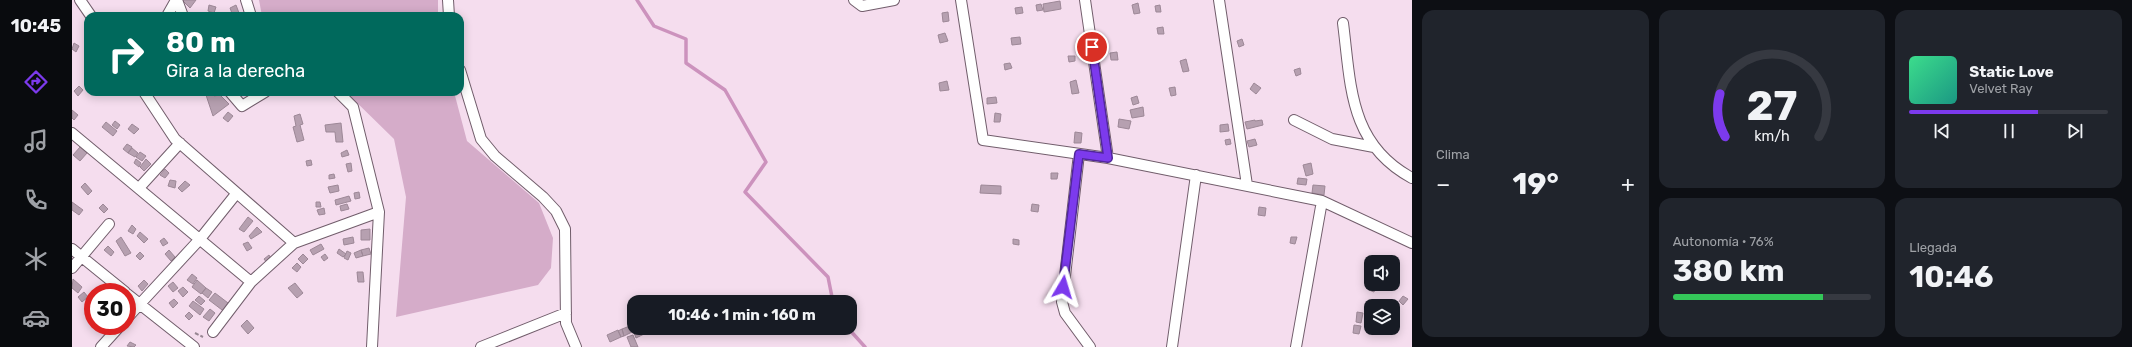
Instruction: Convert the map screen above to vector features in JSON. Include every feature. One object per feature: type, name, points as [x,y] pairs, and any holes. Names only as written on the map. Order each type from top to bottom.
[{"type":"street","points":[[80,0],[88,12]]},
{"type":"street","points":[[169,12],[176,0]]},
{"type":"street","points":[[176,0],[181,12]]},
{"type":"street","points":[[246,0],[250,12]]},
{"type":"street","points":[[448,0],[449,12]]},
{"type":"street","points":[[854,0],[862,6],[894,0]]},
{"type":"street","points":[[961,0],[983,140],[1108,158],[1322,201],[1412,243]]},
{"type":"street","points":[[1085,0],[1108,158]]},
{"type":"street","points":[[1219,0],[1247,185]]},
{"type":"street","points":[[1343,23],[1350,79],[1359,122],[1374,147],[1403,173],[1412,178]]},
{"type":"street","points":[[464,83],[481,139],[495,156],[552,206],[565,230],[566,323],[576,347]]},
{"type":"street","points":[[147,96],[180,143],[236,194],[294,243]]},
{"type":"street","points":[[233,96],[242,106],[258,96]]},
{"type":"street","points":[[342,96],[353,107],[378,212],[372,347]]},
{"type":"street","points":[[1294,120],[1332,139],[1374,147]]},
{"type":"street","points":[[72,133],[251,282]]},
{"type":"street","points":[[139,188],[180,143]]},
{"type":"street","points":[[1079,154],[1062,302],[1065,313],[1090,347]]},
{"type":"street","points":[[1172,347],[1196,175]]},
{"type":"street","points":[[136,308],[200,239],[236,194]]},
{"type":"street","points":[[1296,347],[1322,201]]},
{"type":"street","points":[[213,332],[251,282],[294,243],[378,212]]},
{"type":"street","points":[[72,268],[109,224]]},
{"type":"street","points":[[72,249],[114,283]]},
{"type":"street","points":[[136,301],[194,347]]},
{"type":"street","points":[[481,347],[566,313]]},
{"type":"street","points":[[101,347],[112,335]]},
{"type":"shaded area","points":[[259,0],[438,0],[438,12],[261,12]]},
{"type":"shaded area","points":[[350,96],[455,96],[467,141],[539,203],[553,238],[551,268],[538,285],[396,317],[406,197],[394,139]]},
{"type":"building","points":[[182,0],[196,0],[190,8]]},
{"type":"building","points":[[1060,1],[1061,9],[1044,12],[1043,4]]},
{"type":"building","points":[[1138,3],[1140,13],[1134,14],[1132,5]]},
{"type":"building","points":[[1041,4],[1043,10],[1037,11],[1036,5]]},
{"type":"building","points":[[209,5],[216,7],[214,12],[208,11]]},
{"type":"building","points":[[236,5],[239,12],[232,12],[230,8]]},
{"type":"building","points":[[1160,5],[1161,12],[1156,12],[1155,6]]},
{"type":"building","points":[[1022,7],[1023,13],[1016,14],[1015,8]]},
{"type":"building","points":[[948,12],[949,21],[943,22],[942,13]]},
{"type":"building","points":[[1163,27],[1164,34],[1158,34],[1157,28]]},
{"type":"building","points":[[945,33],[948,41],[940,43],[938,35]]},
{"type":"building","points":[[1020,37],[1021,44],[1012,45],[1011,38]]},
{"type":"building","points":[[1242,39],[1244,45],[1239,47],[1237,41]]},
{"type":"building","points":[[74,43],[79,46],[76,52],[72,49]]},
{"type":"building","points":[[1117,52],[1118,60],[1111,60],[1110,53]]},
{"type":"building","points":[[1068,56],[1075,56],[1075,61],[1069,62]]},
{"type":"building","points":[[1186,59],[1189,71],[1183,72],[1180,61]]},
{"type":"building","points":[[1010,63],[1012,68],[1005,70],[1004,64]]},
{"type":"building","points":[[1300,68],[1301,74],[1296,76],[1294,70]]},
{"type":"building","points":[[1076,80],[1079,93],[1072,94],[1070,82]]},
{"type":"building","points":[[947,81],[949,90],[940,91],[939,83]]},
{"type":"building","points":[[1254,83],[1261,88],[1256,94],[1250,89]]},
{"type":"building","points":[[79,86],[83,90],[78,96],[74,91]]},
{"type":"building","points":[[1175,87],[1176,95],[1171,96],[1169,88]]},
{"type":"building","points":[[206,96],[221,96],[229,104],[213,116]]},
{"type":"building","points":[[1137,96],[1139,103],[1133,105],[1131,98]]},
{"type":"building","points":[[996,97],[997,103],[987,104],[987,98]]},
{"type":"building","points":[[1143,107],[1144,116],[1132,118],[1130,110]]},
{"type":"building","points":[[72,110],[78,115],[74,120],[72,118]]},
{"type":"building","points":[[228,112],[233,116],[228,122],[223,118]]},
{"type":"building","points":[[995,113],[1001,114],[1000,122],[994,122]]},
{"type":"building","points":[[300,114],[303,124],[300,125],[304,140],[297,142],[293,127],[296,126],[294,116]]},
{"type":"building","points":[[1119,119],[1131,121],[1129,129],[1118,127]]},
{"type":"building","points":[[1262,120],[1263,125],[1247,129],[1245,122]]},
{"type":"building","points":[[115,121],[120,125],[117,129],[112,125]]},
{"type":"building","points":[[106,122],[117,131],[113,136],[102,127]]},
{"type":"building","points":[[341,123],[343,142],[336,142],[335,132],[326,132],[325,125]]},
{"type":"building","points":[[132,124],[139,129],[134,134],[128,129]]},
{"type":"building","points":[[1228,124],[1229,131],[1220,132],[1220,125]]},
{"type":"building","points":[[1075,132],[1082,133],[1081,143],[1074,143]]},
{"type":"building","points":[[1230,139],[1231,144],[1226,145],[1225,140]]},
{"type":"building","points":[[1255,139],[1257,145],[1249,147],[1247,141]]},
{"type":"building","points":[[127,144],[132,147],[128,153],[123,149]]},
{"type":"building","points":[[80,147],[87,153],[80,161],[73,155]]},
{"type":"building","points":[[132,148],[138,153],[135,157],[128,153]]},
{"type":"building","points":[[347,150],[349,155],[342,157],[341,153]]},
{"type":"building","points":[[140,152],[146,156],[142,161],[136,157]]},
{"type":"building","points":[[136,159],[141,163],[139,167],[134,163]]},
{"type":"building","points":[[146,159],[151,164],[144,171],[140,167]]},
{"type":"building","points":[[311,160],[312,165],[307,166],[306,161]]},
{"type":"building","points":[[351,163],[352,171],[348,172],[346,164]]},
{"type":"building","points":[[1311,163],[1313,174],[1306,176],[1303,165]]},
{"type":"building","points":[[165,169],[169,173],[165,178],[160,175]]},
{"type":"building","points":[[1051,173],[1058,173],[1057,179],[1051,179]]},
{"type":"building","points":[[334,174],[335,178],[329,179],[329,175]]},
{"type":"building","points":[[1298,178],[1307,179],[1306,185],[1297,184]]},
{"type":"building","points":[[170,180],[176,181],[175,188],[168,186]]},
{"type":"building","points":[[185,181],[190,185],[182,192],[178,188]]},
{"type":"building","points":[[85,183],[92,191],[88,195],[81,187]]},
{"type":"building","points":[[338,185],[339,191],[330,193],[328,187]]},
{"type":"building","points":[[981,185],[1001,186],[1001,194],[980,193]]},
{"type":"building","points":[[1313,185],[1325,186],[1324,195],[1312,193]]},
{"type":"building","points":[[359,192],[360,198],[355,199],[354,193]]},
{"type":"building","points":[[349,196],[351,201],[336,205],[335,200]]},
{"type":"building","points":[[72,202],[83,210],[79,215],[72,210]]},
{"type":"building","points":[[316,202],[320,202],[321,207],[316,207]]},
{"type":"building","points":[[103,204],[108,209],[104,213],[99,208]]},
{"type":"building","points":[[347,204],[349,209],[341,211],[340,206]]},
{"type":"building","points":[[1032,204],[1039,205],[1038,212],[1031,211]]},
{"type":"building","points":[[1259,207],[1266,208],[1265,216],[1258,215]]},
{"type":"building","points":[[324,208],[325,214],[319,215],[317,210]]},
{"type":"building","points":[[248,217],[253,221],[244,232],[239,229]]},
{"type":"building","points":[[132,225],[136,229],[133,234],[128,231]]},
{"type":"building","points":[[257,227],[262,232],[251,239],[249,236]]},
{"type":"building","points":[[370,229],[370,240],[361,240],[361,230]]},
{"type":"building","points":[[140,232],[148,239],[144,243],[137,236]]},
{"type":"building","points":[[121,237],[131,253],[125,256],[116,241]]},
{"type":"building","points":[[353,237],[354,243],[344,245],[343,239]]},
{"type":"building","points":[[1291,237],[1297,237],[1295,244],[1290,243]]},
{"type":"building","points":[[164,238],[168,243],[163,246],[160,241]]},
{"type":"building","points":[[1013,239],[1019,240],[1019,245],[1013,244]]},
{"type":"building","points":[[248,242],[252,248],[247,251],[243,244]]},
{"type":"building","points":[[321,244],[324,249],[313,255],[310,250]]},
{"type":"building","points":[[108,246],[114,252],[111,256],[104,250]]},
{"type":"building","points":[[369,248],[371,254],[363,256],[361,250]]},
{"type":"building","points":[[339,249],[346,254],[343,257],[337,253]]},
{"type":"building","points":[[169,250],[175,257],[171,261],[165,254]]},
{"type":"building","points":[[361,250],[363,256],[356,258],[354,253]]},
{"type":"building","points":[[347,251],[351,253],[348,260],[344,258]]},
{"type":"building","points":[[140,252],[144,256],[140,260],[136,256]]},
{"type":"building","points":[[303,254],[308,259],[303,264],[298,259]]},
{"type":"building","points":[[325,254],[328,258],[324,261],[321,257]]},
{"type":"building","points":[[269,255],[272,260],[267,263],[264,259]]},
{"type":"building","points":[[297,263],[301,267],[297,272],[292,268]]},
{"type":"building","points":[[357,272],[363,272],[364,282],[358,282]]},
{"type":"building","points":[[192,274],[197,278],[193,284],[187,280]]},
{"type":"building","points":[[73,279],[82,287],[78,293],[72,288]]},
{"type":"building","points":[[144,280],[148,284],[142,291],[138,286]]},
{"type":"building","points":[[197,280],[206,288],[201,294],[192,287]]},
{"type":"building","points":[[173,282],[178,288],[173,292],[168,286]]},
{"type":"building","points":[[295,283],[303,293],[297,298],[288,288]]},
{"type":"building","points":[[183,287],[188,292],[183,297],[178,291]]},
{"type":"building","points":[[206,288],[212,292],[208,298],[202,293]]},
{"type":"building","points":[[84,292],[84,300],[82,302],[78,297]]},
{"type":"building","points":[[215,293],[232,306],[226,313],[209,300]]},
{"type":"building","points":[[199,296],[205,301],[201,305],[195,300]]},
{"type":"building","points":[[1403,296],[1408,299],[1403,305],[1400,300]]},
{"type":"building","points":[[174,299],[178,303],[173,308],[169,303]]},
{"type":"building","points":[[193,301],[204,309],[200,315],[189,306]]},
{"type":"building","points":[[210,309],[215,313],[209,321],[203,317]]},
{"type":"building","points":[[189,312],[193,316],[189,320],[185,316]]},
{"type":"building","points":[[1357,312],[1363,313],[1361,323],[1356,322]]},
{"type":"building","points":[[247,320],[254,328],[248,334],[241,326]]},
{"type":"building","points":[[1354,325],[1361,326],[1359,334],[1353,333]]},
{"type":"building","points":[[627,327],[627,334],[624,336],[622,329]]},
{"type":"building","points":[[622,329],[624,336],[621,337],[618,331]]},
{"type":"building","points":[[618,330],[621,337],[610,342],[607,335]]},
{"type":"building","points":[[633,335],[638,347],[631,347],[627,337]]},
{"type":"building","points":[[635,335],[642,335],[636,338]]},
{"type":"building","points":[[130,342],[136,345],[134,347],[127,346]]},
{"type":"waterway","points":[[637,0],[654,26],[686,39],[686,63],[725,90],[766,162],[745,192],[828,277],[832,295]]},
{"type":"waterway","points":[[854,335],[865,347]]},
{"type":"route","points":[[1063,287],[1079,154],[1108,158],[1092,47]]}]
